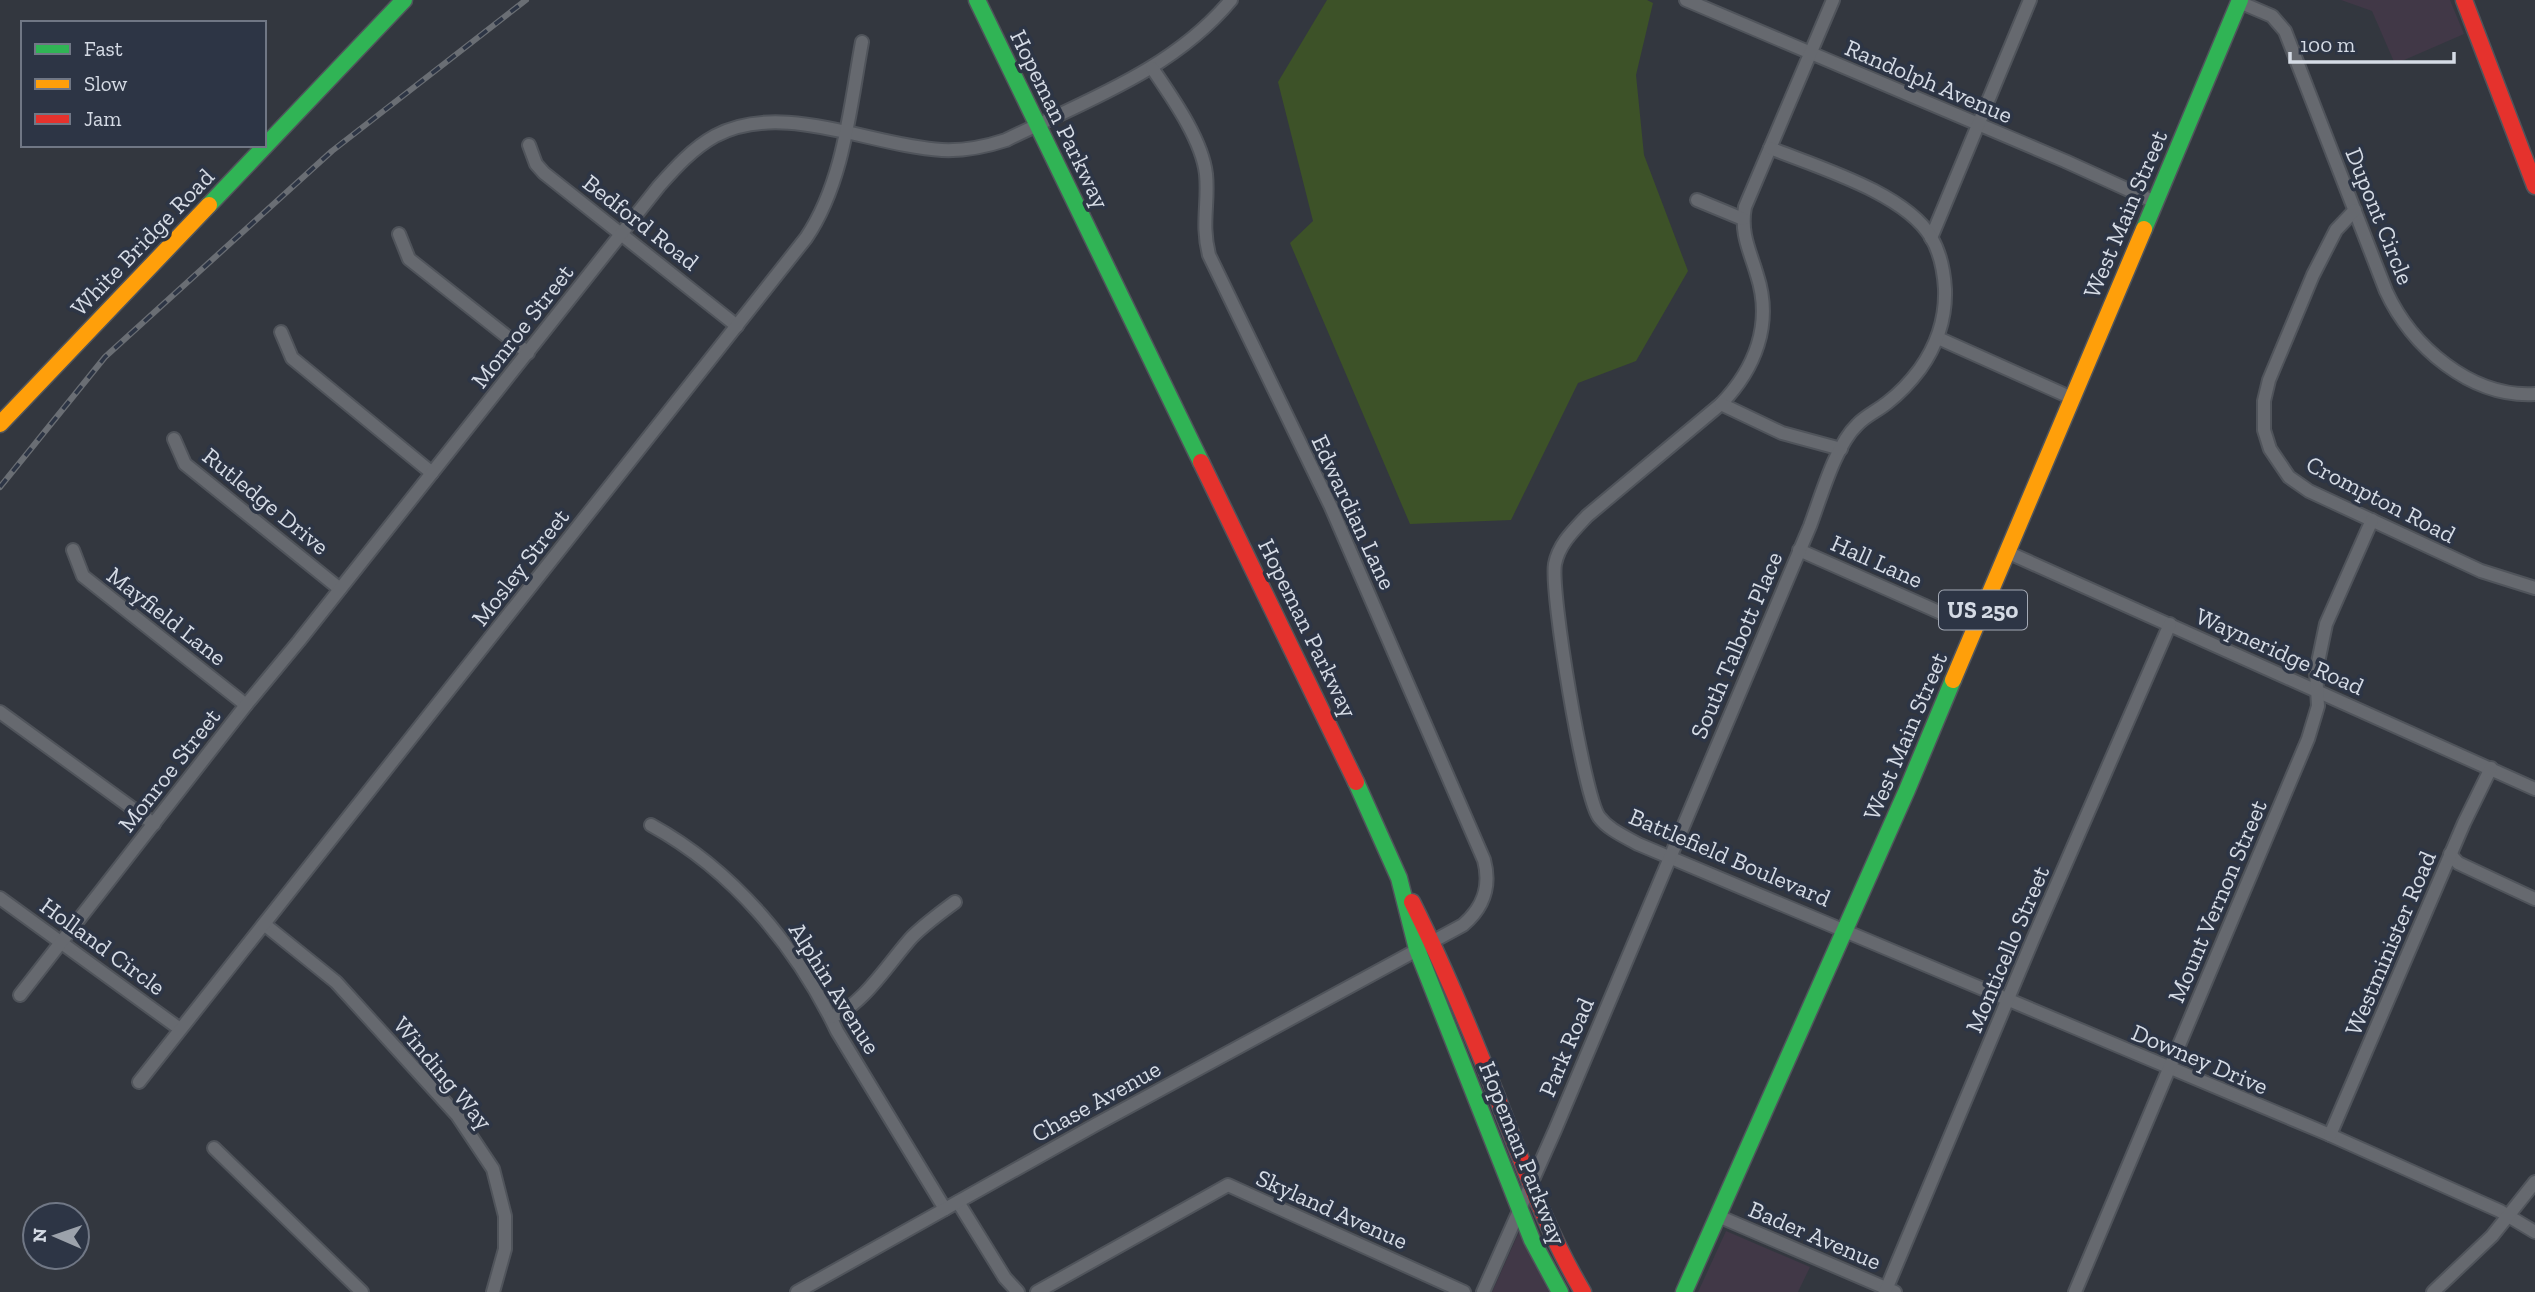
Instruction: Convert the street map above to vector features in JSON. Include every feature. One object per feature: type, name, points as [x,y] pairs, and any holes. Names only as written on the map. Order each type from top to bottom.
[{"type":"main road","name":"White Bridge Road","points":[[266,145],[404,0]]},
{"type":"main road","name":"Hopeman Parkway","points":[[977,0],[1344,756],[1399,878],[1417,949],[1519,1208],[1532,1240],[1560,1292]]},
{"type":"main road","points":[[2464,0],[2535,186]]},
{"type":"main road","name":"West Main Street","points":[[1684,1292],[1845,931],[2240,1]]},
{"type":"main road","name":"White Bridge Road","points":[[0,424],[264,147]]},
{"type":"main road","points":[[1399,878],[1432,941],[1468,1023],[1548,1231],[1583,1292]]},
{"type":"street","name":"Monroe Street","points":[[20,995],[246,705],[673,170],[696,148],[717,135],[740,126],[764,122],[811,126],[928,149],[959,150],[989,145],[1152,68],[1194,38],[1231,0]]},
{"type":"street","name":"Randolph Avenue","points":[[1686,0],[2155,202]]},
{"type":"street","points":[[1833,0],[1745,207],[1745,242],[1762,292],[1762,327],[1757,351],[1747,373],[1721,404],[1782,433],[1841,449]]},
{"type":"street","points":[[1931,237],[2030,0]]},
{"type":"street","name":"Dupont Circle","points":[[2240,1],[2272,16],[2285,31],[2399,315],[2424,345],[2448,366],[2474,381],[2513,393],[2535,394]]},
{"type":"street","name":"Mosley Street","points":[[139,1082],[815,224],[830,192],[845,132],[862,42]]},
{"type":"street","name":"Edwardian Lane","points":[[1152,68],[1203,158],[1206,178],[1205,231],[1209,255],[1331,507],[1484,860],[1488,886],[1477,911],[1463,925],[1417,949]]},
{"type":"street","name":"Bedford Road","points":[[529,145],[536,164],[544,173],[737,326]]},
{"type":"street","points":[[1770,148],[1890,199],[1913,216],[1931,237],[1939,255],[1944,282],[1944,309],[1938,338],[2072,398]]},
{"type":"street","points":[[1697,200],[1743,219]]},
{"type":"street","name":"Crompton Road","points":[[2355,210],[2336,230],[2270,380],[2264,401],[2263,421],[2270,449],[2288,477],[2309,491],[2481,571],[2535,588]]},
{"type":"street","points":[[399,234],[409,259],[528,353]]},
{"type":"street","points":[[281,332],[292,358],[432,473]]},
{"type":"street","name":"South Talbott Place","points":[[1669,856],[1841,449],[1855,426],[1886,404],[1911,380],[1938,338]]},
{"type":"street","name":"Battlefield Boulevard","points":[[1721,404],[1587,516],[1567,537],[1556,561],[1555,596],[1586,779],[1593,806],[1610,829],[1638,844],[1845,931]]},
{"type":"street","name":"Rutledge Drive","points":[[174,439],[185,464],[340,589]]},
{"type":"street","name":"Mount Vernon Street","points":[[2075,1292],[2308,739],[2318,706],[2318,660],[2326,624],[2372,520]]},
{"type":"street","name":"Mayfield Lane","points":[[72,550],[83,576],[246,705]]},
{"type":"street","name":"Hall Lane","points":[[1799,550],[1975,628]]},
{"type":"street","name":"Wayneridge Road","points":[[2007,552],[2535,789]]},
{"type":"street","name":"Monticello Street","points":[[1889,1291],[2007,1000],[2170,624]]},
{"type":"street","points":[[0,712],[154,824]]},
{"type":"street","name":"Westminister Road","points":[[2330,1135],[2450,854],[2491,768]]},
{"type":"street","name":"Alphin Avenue","points":[[651,825],[695,853],[754,906],[789,949],[944,1209]]},
{"type":"street","points":[[2450,854],[2458,863],[2535,900]]},
{"type":"street","name":"Park Road","points":[[1483,1292],[1669,856]]},
{"type":"street","name":"Holland Circle","points":[[0,898],[180,1029]]},
{"type":"street","points":[[831,1017],[844,1012],[858,999],[913,936],[954,902]]},
{"type":"street","name":"Winding Way","points":[[264,924],[337,982],[457,1115],[493,1169],[505,1216],[505,1249],[493,1292]]},
{"type":"street","name":"Downey Drive","points":[[1845,931],[2330,1135],[2510,1216],[2535,1231]]},
{"type":"street","name":"Chase Avenue","points":[[797,1292],[1417,949]]},
{"type":"street","points":[[214,1148],[362,1292]]},
{"type":"street","points":[[2433,1292],[2492,1237],[2535,1182]]},
{"type":"street","name":"Skyland Avenue","points":[[1037,1292],[1228,1185],[1464,1292]]},
{"type":"street","points":[[958,1202],[1005,1278],[1018,1292]]},
{"type":"street","name":"Bader Avenue","points":[[1718,1216],[1889,1291]]},
{"type":"shaded area","points":[[2341,0],[2450,0],[2464,34],[2395,64],[2372,11]]},
{"type":"shaded area","points":[[1726,1231],[1810,1267],[1798,1292],[1698,1292]]},
{"type":"shaded area","points":[[1519,1232],[1549,1292],[1492,1292]]},
{"type":"green space","points":[[1327,0],[1647,0],[1653,3],[1636,75],[1644,155],[1688,271],[1636,361],[1578,383],[1511,520],[1410,524],[1290,243],[1313,221],[1278,82]]},
{"type":"railway","points":[[0,487],[105,357],[332,151],[526,0]]},
{"type":"traffic: fast","points":[[266,145],[404,0]]},
{"type":"traffic: fast","points":[[977,0],[1201,462]]},
{"type":"traffic: fast","points":[[2144,229],[2240,0]]},
{"type":"traffic: fast","points":[[209,205],[264,147]]},
{"type":"traffic: fast","points":[[1684,1292],[1907,790],[1953,680]]},
{"type":"traffic: fast","points":[[1356,782],[1399,878],[1417,949],[1532,1240],[1560,1292]]},
{"type":"traffic: slow","points":[[0,424],[209,205]]},
{"type":"traffic: slow","points":[[1953,680],[2144,229]]},
{"type":"traffic: jam","points":[[2464,0],[2535,186]]},
{"type":"traffic: jam","points":[[1201,462],[1356,782]]},
{"type":"traffic: jam","points":[[1412,902],[1467,1023],[1546,1221],[1583,1292]]}]
